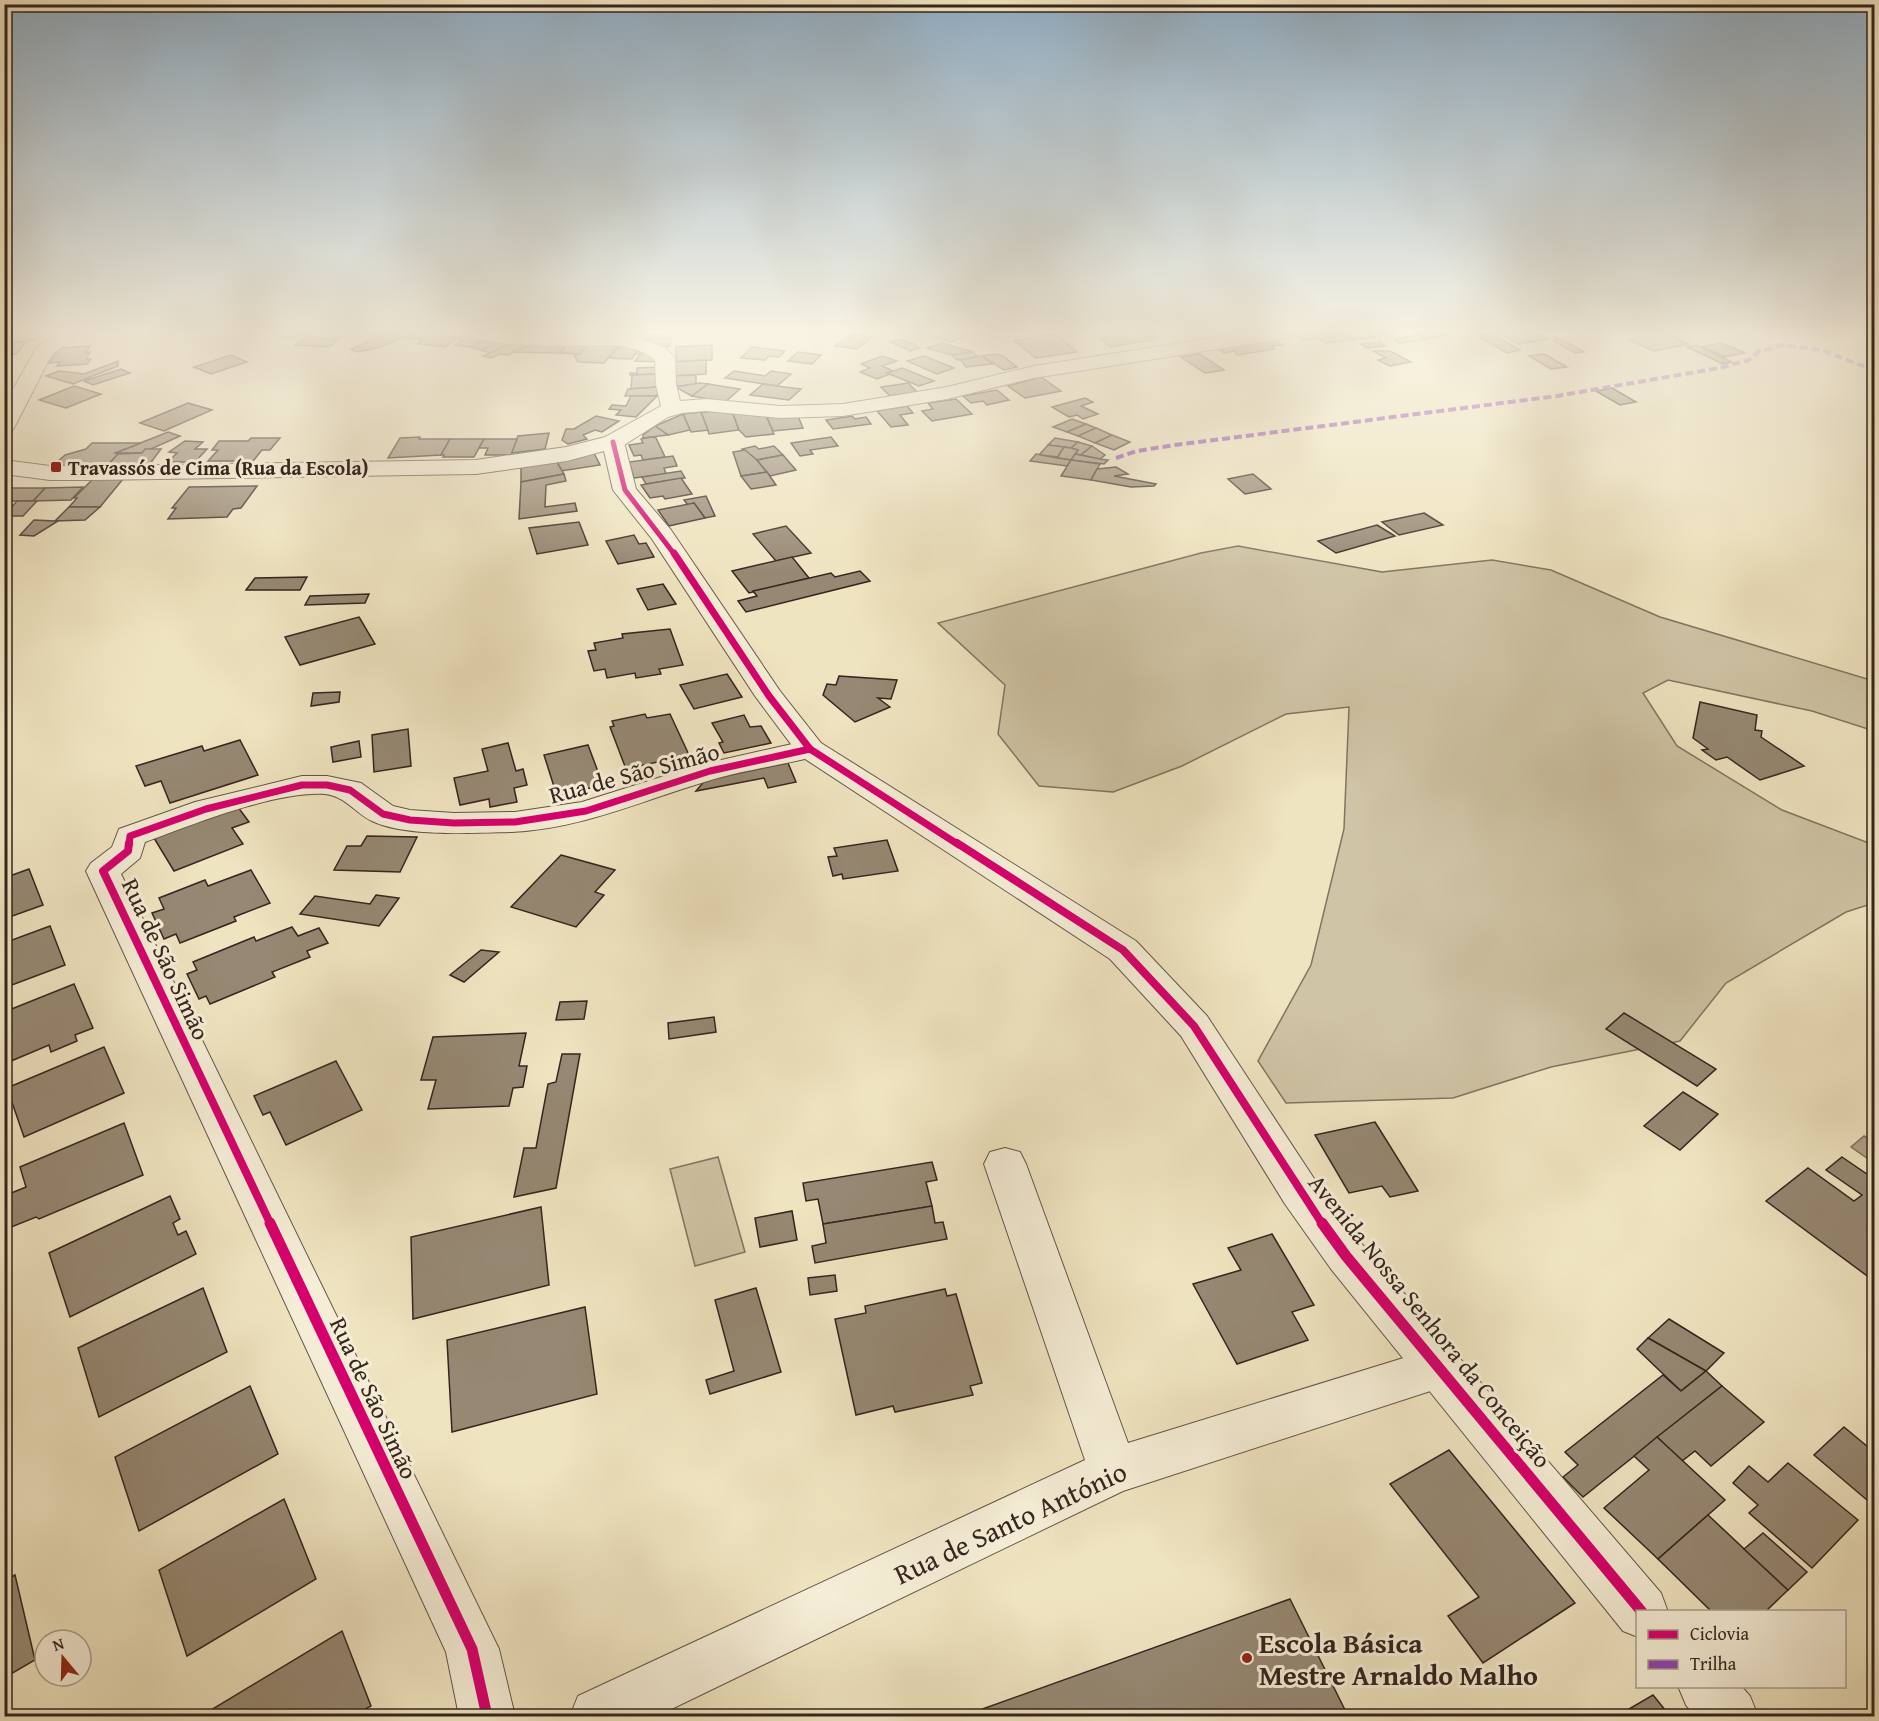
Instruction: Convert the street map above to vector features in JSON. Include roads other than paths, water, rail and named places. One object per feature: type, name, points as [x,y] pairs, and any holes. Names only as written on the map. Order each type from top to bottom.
[{"type":"street","points":[[4,467],[50,473],[94,473],[476,467],[567,454],[614,442],[665,412]]},
{"type":"street","name":"Avenida Nossa Senhora da Conceição","points":[[614,442],[625,489],[663,535],[769,696],[810,749],[1123,950],[1194,1026],[1300,1192],[1346,1256],[1641,1610]]},
{"type":"street","name":"Rua de São Simão","points":[[487,1716],[472,1649],[103,871],[128,851],[130,836],[206,808],[302,784],[327,785],[350,790],[383,814],[410,820],[454,823],[515,822],[586,812],[710,771],[810,749]]},
{"type":"street","points":[[1005,1164],[1114,1471]]},
{"type":"street","name":"Rua de Santo António","points":[[598,1716],[1114,1471],[1439,1368]]},
{"type":"street","points":[[1707,1688],[1730,1716]]},
{"type":"place","name":"Travassós de Cima (Rua da Escola)","points":[[56,467]]},
{"type":"place","name":"Escola Básica Mestre Arnaldo Malho","points":[[1247,1658]]}]
